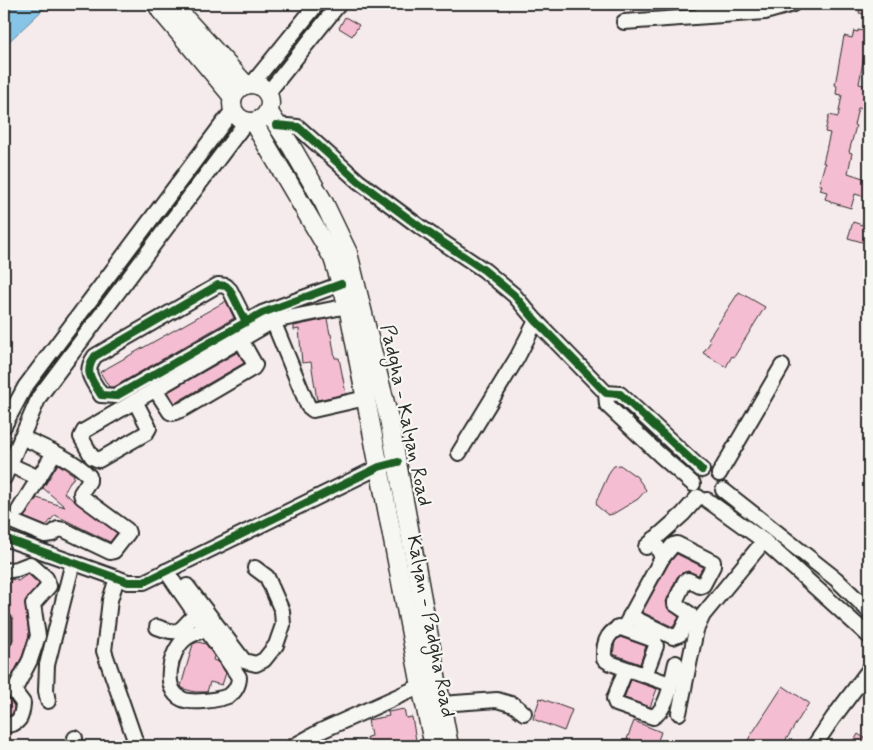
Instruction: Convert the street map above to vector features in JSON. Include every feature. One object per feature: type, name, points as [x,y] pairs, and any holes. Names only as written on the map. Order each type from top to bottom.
[{"type":"main road","points":[[158,4],[161,11],[233,103],[236,115],[250,122],[272,118],[269,99],[263,89],[249,85],[240,87],[233,103]]},
{"type":"main road","points":[[172,4],[249,85]]},
{"type":"main road","name":"Padgha - Kalyan Road","points":[[272,118],[324,203],[348,253],[354,306],[389,419],[398,462],[434,706],[450,746]]},
{"type":"main road","name":"Kalyan - Padgha Road","points":[[250,122],[333,258],[341,284],[354,306],[370,422],[421,686],[434,706],[434,746]]},
{"type":"main road","points":[[370,422],[389,419]]},
{"type":"street","points":[[249,85],[317,4]]},
{"type":"street","points":[[267,94],[338,4]]},
{"type":"street","points":[[624,22],[706,9],[724,4]]},
{"type":"street","points":[[706,9],[765,12],[776,6],[793,4]]},
{"type":"street","points":[[4,426],[25,387],[233,103]]},
{"type":"street","points":[[272,118],[298,128],[358,181],[420,227],[484,270],[514,296],[606,393],[607,405],[699,494],[764,541],[869,636]]},
{"type":"street","points":[[4,478],[39,397],[250,122]]},
{"type":"street","points":[[246,322],[230,290],[226,286],[218,285],[95,356],[89,364],[88,373],[101,395],[116,396],[262,313],[341,284]]},
{"type":"street","points":[[135,401],[149,428],[146,433],[99,460],[92,457],[81,437],[84,431],[155,389],[240,340],[273,321],[354,306]]},
{"type":"street","points":[[273,321],[308,406],[313,410],[366,398]]},
{"type":"street","points":[[459,453],[517,358],[536,321]]},
{"type":"street","points":[[155,389],[170,412],[173,413],[183,409],[253,368],[255,365],[240,340]]},
{"type":"street","points":[[719,474],[782,366]]},
{"type":"street","points":[[606,393],[620,394],[702,470]]},
{"type":"street","points":[[623,421],[634,408]]},
{"type":"street","points":[[4,518],[45,535],[52,534],[58,529],[64,530],[110,552],[114,551],[128,533],[127,530],[82,497],[81,493],[89,482],[89,476],[84,470],[21,437]]},
{"type":"street","points":[[19,510],[54,453]]},
{"type":"street","points":[[4,538],[128,582],[144,582],[379,467],[398,462]]},
{"type":"street","points":[[10,465],[39,478]]},
{"type":"street","points":[[662,558],[650,543],[683,514],[699,494],[696,475],[702,470],[709,469],[719,474],[723,481],[723,490],[716,498],[699,494]]},
{"type":"street","points":[[723,490],[836,579],[869,611]]},
{"type":"street","points":[[679,713],[696,630],[703,615],[764,541]]},
{"type":"street","points":[[630,616],[673,637],[680,634],[690,614],[675,604],[675,602],[685,581],[688,580],[700,586],[702,585],[713,566],[713,562],[677,544],[673,546],[662,558],[624,626],[618,628],[607,637],[603,650],[604,658],[610,663],[670,684]]},
{"type":"street","points":[[89,568],[99,547]]},
{"type":"street","points":[[48,701],[46,691],[47,665],[73,562]]},
{"type":"street","points":[[4,571],[30,564],[46,578],[49,586],[33,604],[38,636],[30,660],[14,690],[23,703],[22,717],[16,723],[4,726]]},
{"type":"street","points":[[169,569],[244,661],[256,664],[264,660],[276,646],[283,625],[282,612],[267,577],[255,568]]},
{"type":"street","points":[[169,569],[196,614],[239,677],[238,684],[230,696],[203,702],[183,700],[174,692],[169,678],[174,652],[185,638],[206,629]]},
{"type":"street","points":[[117,578],[110,600],[104,651],[137,746]]},
{"type":"street","points":[[818,589],[836,579]]},
{"type":"street","points":[[157,627],[174,633],[186,626],[196,614]]},
{"type":"street","points":[[4,620],[4,640]]},
{"type":"street","points":[[618,628],[654,640],[656,646],[645,675]]},
{"type":"street","points":[[626,669],[614,699],[616,704],[653,717],[658,715],[670,690],[676,663]]},
{"type":"street","points":[[814,746],[832,718],[869,670]]},
{"type":"street","points":[[294,746],[323,730],[421,686]]},
{"type":"street","points":[[434,706],[497,700],[514,705],[524,713]]},
{"type":"water","points":[[4,4],[49,4],[4,46]]},
{"type":"building","points":[[861,4],[869,4],[869,15],[859,13]]},
{"type":"building","points":[[345,17],[359,25],[352,36],[339,28]]},
{"type":"building","points":[[858,30],[869,32],[869,57],[864,56],[859,84],[867,86],[869,98],[867,109],[858,108],[854,125],[856,126],[849,152],[852,153],[848,173],[869,180],[869,198],[855,194],[851,208],[825,199],[827,192],[820,190],[822,185],[819,185],[830,133],[825,132],[829,115],[838,117],[842,95],[836,94],[837,86],[835,85],[844,36],[852,38],[854,31],[858,32]]},
{"type":"building","points":[[867,209],[869,209],[869,244],[848,238],[853,222],[862,225]]},
{"type":"building","points":[[739,292],[765,307],[726,367],[703,353],[711,341],[708,339]]},
{"type":"building","points":[[226,301],[234,318],[114,387],[109,387],[100,372]]},
{"type":"building","points":[[327,319],[335,358],[339,358],[346,394],[317,400],[311,362],[302,363],[299,329],[294,330],[294,326]]},
{"type":"building","points":[[238,352],[244,363],[175,403],[168,392]]},
{"type":"building","points":[[58,464],[74,475],[64,493],[117,533],[110,542],[55,515],[46,526],[24,517],[37,498],[65,507],[43,488]]},
{"type":"building","points":[[620,465],[637,477],[646,490],[638,499],[608,515],[597,506],[596,502],[610,471],[614,466]]},
{"type":"building","points":[[677,554],[703,567],[698,575],[688,571],[677,577],[666,602],[668,608],[679,617],[673,627],[642,612],[669,563]]},
{"type":"building","points":[[28,574],[39,584],[25,602],[29,635],[22,657],[6,687],[7,696],[14,706],[13,713],[4,716],[4,659],[13,640],[13,620],[4,604],[4,580],[10,583],[11,579],[18,581]]},
{"type":"building","points":[[620,637],[646,646],[640,664],[613,654],[615,642]]},
{"type":"building","points":[[198,642],[206,644],[214,656],[213,660],[218,662],[226,673],[222,685],[210,682],[207,692],[195,692],[184,689],[181,686],[193,644]]},
{"type":"building","points":[[631,680],[657,689],[650,707],[624,698]]},
{"type":"building","points":[[783,686],[809,703],[782,746],[744,746]]},
{"type":"building","points":[[540,698],[572,710],[564,731],[533,719]]},
{"type":"building","points":[[404,709],[406,718],[412,717],[417,746],[394,746],[394,744],[369,746],[367,737],[371,736],[368,720],[389,716],[388,712]]},
{"type":"building","points":[[634,721],[661,732],[656,746],[646,746],[627,739]]},
{"type":"building","points":[[858,734],[869,741],[869,746],[851,746]]},
{"type":"cycle path","points":[[276,125],[298,127],[358,181],[420,227],[484,270],[514,295],[536,321],[606,393],[620,394],[702,470]]},
{"type":"cycle path","points":[[246,322],[230,290],[226,286],[218,285],[95,356],[91,362],[90,376],[101,395],[116,396],[262,313],[341,284]]},
{"type":"cycle path","points":[[4,538],[128,582],[144,582],[379,467],[398,462]]}]
